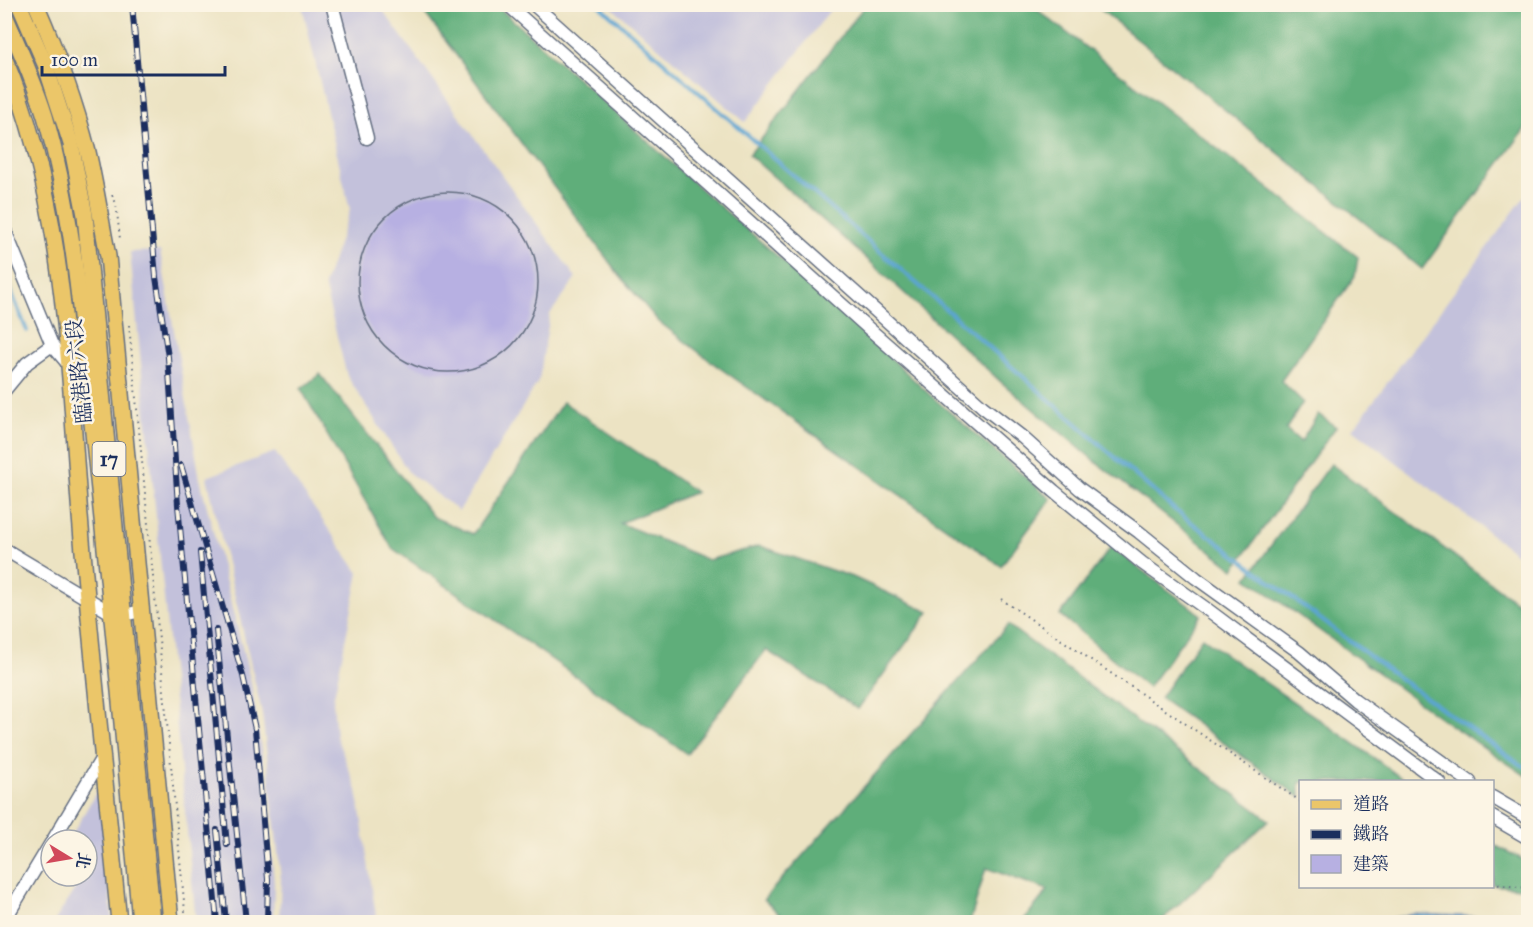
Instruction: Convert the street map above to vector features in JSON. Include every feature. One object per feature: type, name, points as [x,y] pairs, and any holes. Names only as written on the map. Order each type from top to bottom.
[{"type":"main road","name":"臨港路六段","points":[[19,4],[45,64],[71,144],[85,215],[118,615],[140,922]]},
{"type":"main road","name":"臨港路六段","points":[[36,4],[55,48],[74,102],[88,153],[108,256],[171,922]]},
{"type":"main road","name":"臨港路六段","points":[[4,13],[30,71],[45,117],[56,159],[70,232],[118,615],[153,922]]},
{"type":"main road","name":"臨港路六段","points":[[4,57],[19,90],[40,164],[55,239],[119,922]]},
{"type":"street","points":[[332,4],[367,138]]},
{"type":"street","points":[[507,4],[968,417],[1142,563],[1208,609],[1436,780]]},
{"type":"street","points":[[533,4],[983,407],[1022,437],[1080,489],[1196,578],[1299,652],[1355,700],[1467,780]]},
{"type":"street","points":[[715,191],[727,178]]},
{"type":"street","points":[[4,228],[52,345],[68,364]]},
{"type":"street","points":[[4,391],[27,363],[52,345]]},
{"type":"street","points":[[4,549],[118,615],[141,611]]},
{"type":"street","points":[[60,828],[103,756]]},
{"type":"street","points":[[1494,798],[1528,818]]},
{"type":"street","points":[[1494,818],[1528,838]]},
{"type":"street","points":[[4,921],[39,863]]},
{"type":"path","points":[[1001,599],[1299,800]]},
{"type":"path","points":[[1494,884],[1528,888]]},
{"type":"shaded area","points":[[302,5],[379,5],[576,278],[550,314],[539,380],[459,511],[409,473],[347,376],[324,285],[350,210]]},
{"type":"shaded area","points":[[609,5],[834,5],[745,122]]},
{"type":"shaded area","points":[[1528,192],[1528,563],[1353,429]]},
{"type":"shaded area","points":[[160,251],[200,479],[251,682],[263,760],[274,883],[273,922],[196,922],[130,252]]},
{"type":"shaded area","points":[[275,452],[359,573],[333,701],[336,736],[357,790],[377,922],[279,922],[281,879],[262,713],[207,477]]},
{"type":"shaded area","points":[[102,782],[112,922],[54,922],[75,888],[99,888],[99,828],[76,828]]},
{"type":"green space","points":[[866,4],[1031,5],[1358,257],[1355,276],[1281,381],[1303,402],[1286,429],[1301,442],[1318,414],[1336,427],[1234,569],[1097,463],[1001,382],[749,155]]},
{"type":"green space","points":[[419,5],[496,5],[705,193],[853,322],[930,395],[1051,499],[1001,566],[717,366],[658,321],[619,275]]},
{"type":"green space","points":[[1095,5],[1528,5],[1528,125],[1422,269]]},
{"type":"green space","points":[[320,374],[433,517],[473,534],[563,402],[696,492],[620,523],[708,560],[760,546],[855,578],[929,612],[858,709],[766,650],[687,754],[392,548],[301,389]]},
{"type":"green space","points":[[1331,464],[1528,611],[1528,777],[1446,722],[1247,578]]},
{"type":"green space","points":[[1111,547],[1201,615],[1148,688],[1060,615]]},
{"type":"green space","points":[[1008,625],[1269,820],[1160,922],[1022,922],[1048,890],[986,868],[970,922],[787,922],[764,899]]},
{"type":"green space","points":[[1202,637],[1404,780],[1299,780],[1299,796],[1160,698]]},
{"type":"green space","points":[[1494,845],[1528,862],[1528,889],[1494,885]]},
{"type":"water","points":[[1414,914],[1528,919],[1528,922],[1374,922]]},
{"type":"building","points":[[448,192],[482,199],[511,219],[531,248],[538,282],[531,316],[511,345],[482,365],[448,372],[414,365],[385,345],[365,316],[358,282],[365,248],[385,219],[414,199]]},
{"type":"waterway","points":[[598,4],[1175,510],[1399,678],[1528,768]]},
{"type":"waterway","points":[[4,274],[27,331]]},
{"type":"railway","points":[[132,4],[156,277],[168,357],[178,505],[217,922]]},
{"type":"railway","points":[[181,465],[243,676],[255,729],[268,879],[267,922]]},
{"type":"railway","points":[[200,552],[227,845]]},
{"type":"railway","points":[[216,630],[246,922]]},
{"type":"railway","points":[[217,830],[226,922]]}]
